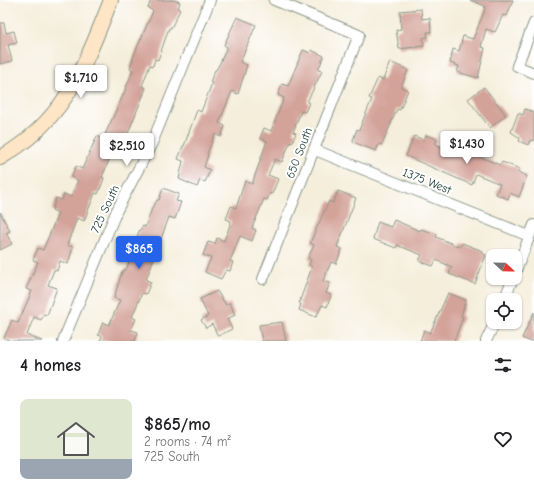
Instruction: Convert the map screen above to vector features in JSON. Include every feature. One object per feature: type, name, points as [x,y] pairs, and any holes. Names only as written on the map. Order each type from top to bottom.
[{"type":"main road","points":[[0,158],[38,131],[64,102],[86,62],[111,0]]},
{"type":"street","name":"725 South","points":[[64,341],[117,210],[152,143],[210,0]]},
{"type":"street","name":"650 South","points":[[263,279],[359,35],[274,0]]},
{"type":"street","points":[[534,23],[516,66],[534,73]]},
{"type":"street","name":"1375 West","points":[[315,150],[529,236]]},
{"type":"street","points":[[522,254],[534,225]]},
{"type":"street","points":[[486,341],[492,329]]},
{"type":"building","points":[[151,0],[174,0],[180,2],[178,9],[180,10],[171,28],[169,28],[158,60],[155,59],[153,66],[150,65],[142,86],[146,88],[124,143],[116,155],[112,153],[102,177],[104,178],[98,194],[95,193],[84,221],[77,218],[67,245],[73,247],[68,264],[60,261],[57,271],[54,270],[48,285],[57,288],[47,315],[44,314],[41,320],[34,317],[27,335],[42,341],[11,341],[4,338],[12,320],[18,323],[32,291],[26,289],[38,262],[33,260],[38,248],[43,250],[58,213],[52,210],[56,198],[62,200],[64,194],[71,197],[78,180],[71,177],[76,166],[82,169],[97,136],[103,139],[133,70],[130,68],[134,55],[153,11],[148,8]]},
{"type":"building","points":[[470,0],[513,0],[507,16],[503,15],[495,32],[486,29],[481,47],[485,48],[478,78],[457,72],[459,66],[450,63],[453,49],[459,51],[463,36],[473,39],[484,12],[485,6]]},
{"type":"building","points":[[421,9],[422,19],[430,18],[431,32],[427,32],[428,37],[423,38],[424,46],[399,49],[396,30],[401,29],[400,11]]},
{"type":"building","points":[[237,17],[256,25],[240,62],[247,65],[238,94],[232,91],[219,123],[225,126],[221,137],[215,134],[207,154],[204,167],[210,170],[205,182],[200,180],[197,187],[179,179],[183,161],[178,159],[197,110],[201,112],[212,83],[210,82],[227,47],[224,45]]},
{"type":"building","points":[[0,23],[4,23],[6,33],[14,31],[17,43],[8,45],[12,61],[0,64]]},
{"type":"building","points":[[303,50],[310,53],[311,50],[324,56],[318,70],[322,71],[307,102],[309,103],[305,112],[301,111],[293,132],[296,133],[292,143],[290,142],[282,162],[275,159],[268,175],[278,179],[272,194],[270,193],[267,200],[264,199],[252,228],[256,230],[252,241],[240,236],[230,261],[233,262],[230,271],[226,270],[221,279],[205,272],[211,258],[203,255],[208,242],[215,244],[217,238],[224,241],[231,221],[226,219],[231,206],[236,208],[245,181],[252,184],[267,141],[260,138],[264,128],[271,131],[284,98],[278,95],[282,84],[288,86]]},
{"type":"building","points":[[390,62],[408,70],[401,87],[408,90],[400,110],[397,109],[382,145],[379,144],[376,151],[353,142],[353,140],[357,129],[359,130],[372,99],[369,98],[378,78],[383,80]]},
{"type":"building","points":[[484,87],[506,115],[490,128],[468,99]]},
{"type":"building","points":[[525,109],[534,112],[534,141],[530,140],[528,145],[519,141],[520,138],[511,132],[518,113],[523,115]]},
{"type":"building","points":[[426,135],[437,139],[435,144],[454,152],[456,147],[465,151],[467,146],[480,151],[478,156],[500,165],[502,162],[520,169],[518,172],[527,176],[519,197],[510,193],[508,199],[496,194],[500,184],[476,174],[472,185],[406,156],[414,136],[424,140]]},
{"type":"building","points":[[163,188],[179,194],[176,201],[181,202],[175,219],[169,217],[146,280],[151,282],[146,294],[142,293],[132,317],[136,319],[131,330],[138,332],[135,341],[100,341],[102,336],[98,335],[103,322],[109,325],[120,300],[114,298],[122,272],[127,268],[139,231],[143,226],[145,227],[153,206],[157,200],[159,200]]},
{"type":"building","points":[[338,191],[356,198],[337,247],[342,249],[336,264],[331,262],[323,281],[330,283],[326,293],[331,295],[327,307],[322,305],[316,317],[299,310],[301,304],[299,303],[312,267],[309,265],[311,260],[308,258],[314,245],[310,243],[329,201],[333,203]]},
{"type":"building","points":[[0,212],[10,231],[6,233],[12,244],[0,250]]},
{"type":"building","points":[[394,220],[420,231],[421,229],[437,234],[436,237],[460,247],[462,243],[483,251],[482,253],[486,255],[475,284],[449,274],[452,267],[436,260],[433,266],[419,261],[422,255],[397,245],[396,248],[373,239],[378,222],[391,227]]},
{"type":"building","points":[[217,291],[226,305],[230,303],[235,315],[227,319],[232,329],[218,336],[212,324],[206,328],[201,320],[208,316],[200,299]]},
{"type":"building","points":[[448,293],[466,300],[461,316],[463,317],[454,341],[420,341],[424,330],[430,333]]},
{"type":"building","points":[[534,312],[534,341],[529,341],[522,338]]},
{"type":"building","points":[[282,322],[286,341],[262,341],[259,325]]}]
